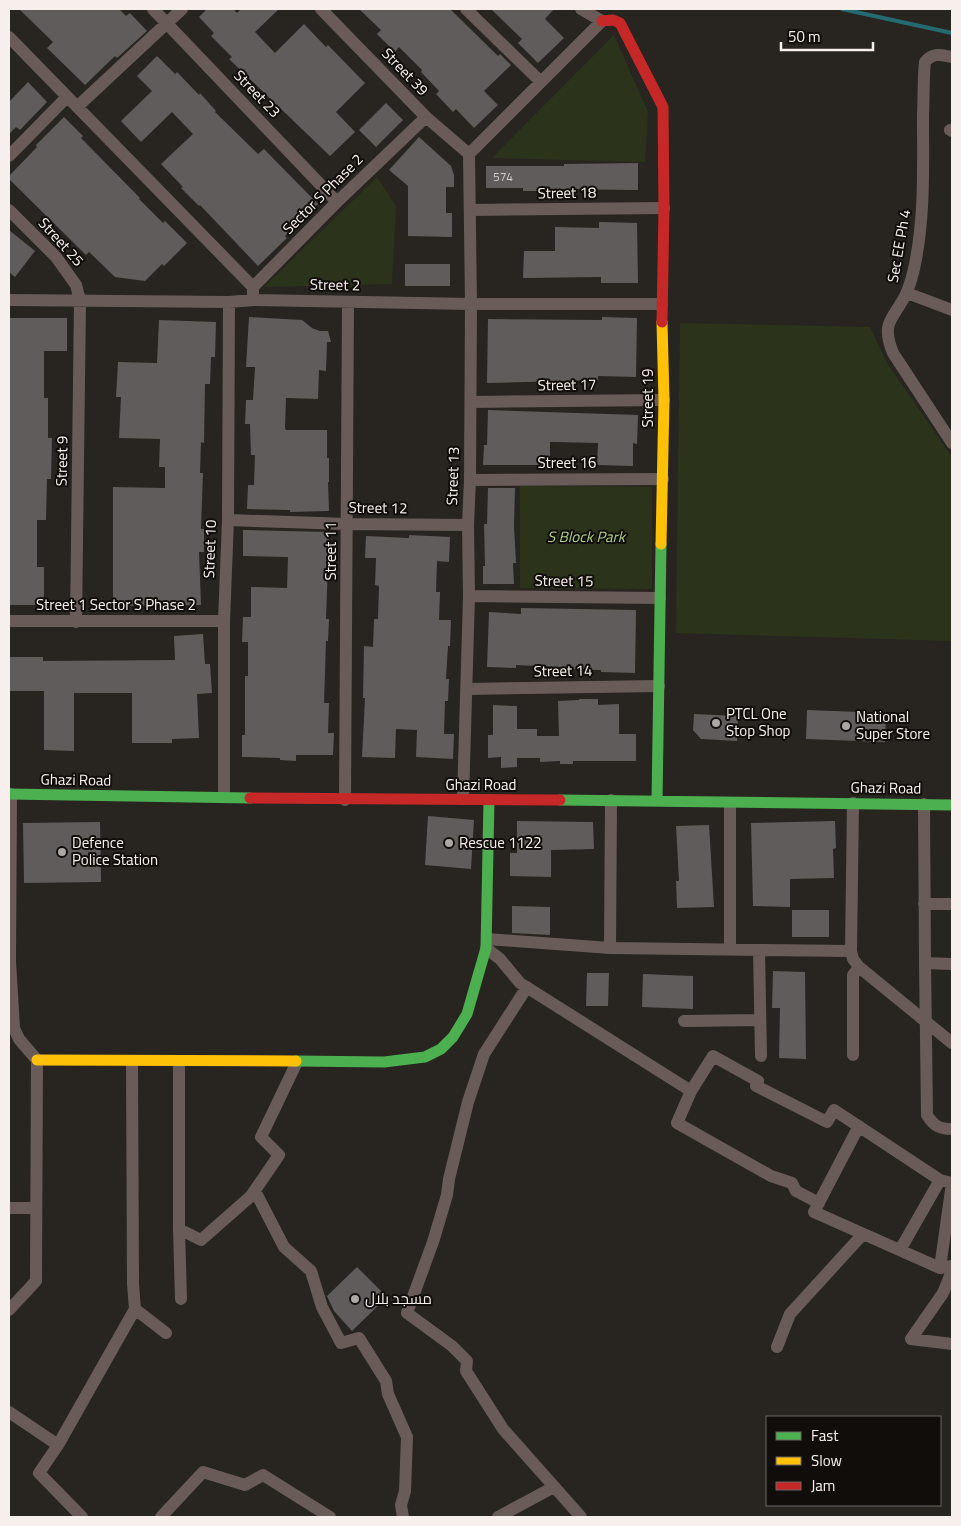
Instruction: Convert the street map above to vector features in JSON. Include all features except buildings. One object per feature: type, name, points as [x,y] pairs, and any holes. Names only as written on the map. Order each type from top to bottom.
[{"type":"street","name":"Street 23","points":[[153,9],[337,202]]},
{"type":"street","points":[[77,107],[182,9]]},
{"type":"street","name":"Street 39","points":[[320,9],[426,117],[469,154]]},
{"type":"street","points":[[466,9],[542,82]]},
{"type":"street","points":[[469,154],[602,21],[581,9]]},
{"type":"street","name":"Street 19","points":[[602,21],[613,20],[620,23],[663,107],[664,208],[662,304],[664,400],[657,802]]},
{"type":"street","points":[[9,37],[253,294]]},
{"type":"street","name":"Sec EE Ph 4","points":[[952,57],[937,54],[929,56],[925,62],[922,222],[915,266],[907,293],[889,322],[887,332],[893,353],[952,443]]},
{"type":"street","points":[[9,156],[67,97]]},
{"type":"street","name":"Sector S Phase 2","points":[[253,294],[337,202],[426,117]]},
{"type":"street","name":"Street 13","points":[[464,799],[471,402],[469,154]]},
{"type":"street","name":"Street 18","points":[[470,210],[664,208]]},
{"type":"street","name":"Street 25","points":[[9,210],[56,257],[76,285],[80,300]]},
{"type":"street","points":[[907,293],[952,310]]},
{"type":"street","name":"Street 2","points":[[9,300],[229,302],[253,294],[348,302],[662,304]]},
{"type":"street","name":"Street 9","points":[[76,622],[80,300]]},
{"type":"street","name":"Street 10","points":[[224,797],[224,621],[228,520],[229,302]]},
{"type":"street","name":"Street 11","points":[[345,800],[348,302]]},
{"type":"street","name":"Street 17","points":[[471,402],[664,400]]},
{"type":"street","name":"Street 16","points":[[470,480],[663,479]]},
{"type":"street","name":"Street 12","points":[[228,520],[347,524],[468,525]]},
{"type":"street","name":"Street 15","points":[[469,596],[660,598]]},
{"type":"street","name":"Street 1 Sector S Phase 2","points":[[9,621],[224,621]]},
{"type":"street","name":"Street 14","points":[[467,689],[659,686]]},
{"type":"street","points":[[9,1310],[36,1281],[37,1060],[20,1039],[14,1028],[10,961],[10,794]]},
{"type":"street","name":"Ghazi Road","points":[[10,794],[345,800],[611,800],[952,805]]},
{"type":"street","points":[[37,1060],[384,1062],[425,1057],[441,1049],[453,1037],[467,1014],[486,943],[489,800]]},
{"type":"street","points":[[610,948],[611,800]]},
{"type":"street","points":[[730,803],[730,949]]},
{"type":"street","points":[[852,803],[853,958],[859,967],[952,1043]]},
{"type":"street","points":[[924,804],[927,1116],[932,1124],[939,1128],[952,1129]]},
{"type":"street","points":[[924,904],[952,904]]},
{"type":"street","points":[[486,943],[610,948],[852,951]]},
{"type":"street","points":[[486,943],[520,983],[691,1091]]},
{"type":"street","points":[[759,950],[761,1056]]},
{"type":"street","points":[[925,963],[952,964]]},
{"type":"street","points":[[853,1055],[853,975],[859,967]]},
{"type":"street","points":[[527,987],[484,1054],[468,1102],[449,1179],[447,1195],[433,1242],[407,1313],[452,1346],[467,1361],[466,1371],[503,1429],[581,1517]]},
{"type":"street","points":[[684,1021],[760,1020]]},
{"type":"street","points":[[819,1203],[796,1191],[792,1183],[771,1176],[677,1123],[691,1091],[712,1056],[758,1081],[756,1086],[827,1122],[834,1110],[948,1182]]},
{"type":"street","points":[[82,1517],[39,1473],[58,1445],[135,1309],[133,1284],[132,1060]]},
{"type":"street","points":[[179,1061],[181,1299]]},
{"type":"street","points":[[179,1229],[201,1240],[252,1196],[279,1155],[260,1137],[297,1062]]},
{"type":"street","points":[[860,1126],[814,1212],[900,1250],[948,1268]]},
{"type":"street","points":[[900,1250],[948,1182]]},
{"type":"street","points":[[948,1182],[948,1268],[943,1293],[912,1339],[952,1344]]},
{"type":"street","points":[[255,1191],[284,1247],[311,1270],[322,1307],[341,1342],[359,1338],[386,1381],[388,1394],[407,1436],[404,1491],[401,1505],[403,1517]]},
{"type":"street","points":[[9,1208],[36,1208]]},
{"type":"street","points":[[778,1347],[790,1314],[864,1234]]},
{"type":"street","points":[[135,1309],[166,1334]]},
{"type":"street","points":[[9,1412],[58,1445]]},
{"type":"street","points":[[161,1517],[203,1472],[245,1485],[263,1475],[330,1517]]},
{"type":"street","points":[[498,1517],[554,1487]]},
{"type":"green space","points":[[614,35],[648,112],[645,162],[492,158]]},
{"type":"green space","points":[[377,177],[396,206],[392,284],[264,287]]},
{"type":"green space","points":[[680,323],[870,327],[887,363],[952,457],[952,641],[676,633]]},
{"type":"green space","name":"S Block Park","points":[[520,486],[652,487],[652,589],[520,588]]},
{"type":"waterway","points":[[842,9],[952,33]]},
{"type":"traffic: fast","points":[[657,801],[661,544]]},
{"type":"traffic: fast","points":[[9,794],[250,798]]},
{"type":"traffic: fast","points":[[296,1061],[384,1062],[425,1057],[441,1049],[453,1037],[467,1014],[486,948],[489,800]]},
{"type":"traffic: fast","points":[[560,800],[952,805]]},
{"type":"traffic: slow","points":[[661,544],[664,400],[662,322]]},
{"type":"traffic: slow","points":[[37,1060],[296,1061]]},
{"type":"traffic: jam","points":[[602,21],[613,20],[620,23],[663,107],[662,322]]},
{"type":"traffic: jam","points":[[250,798],[560,800]]},
{"type":"place","name":"PTCL One Stop Shop","points":[[716,723]]},
{"type":"place","name":"National Super Store","points":[[846,726]]},
{"type":"place","name":"Rescue 1122","points":[[449,843]]},
{"type":"place","name":"Defence Police Station","points":[[62,852]]},
{"type":"place","name":"مسجد بلال","points":[[355,1299]]}]
